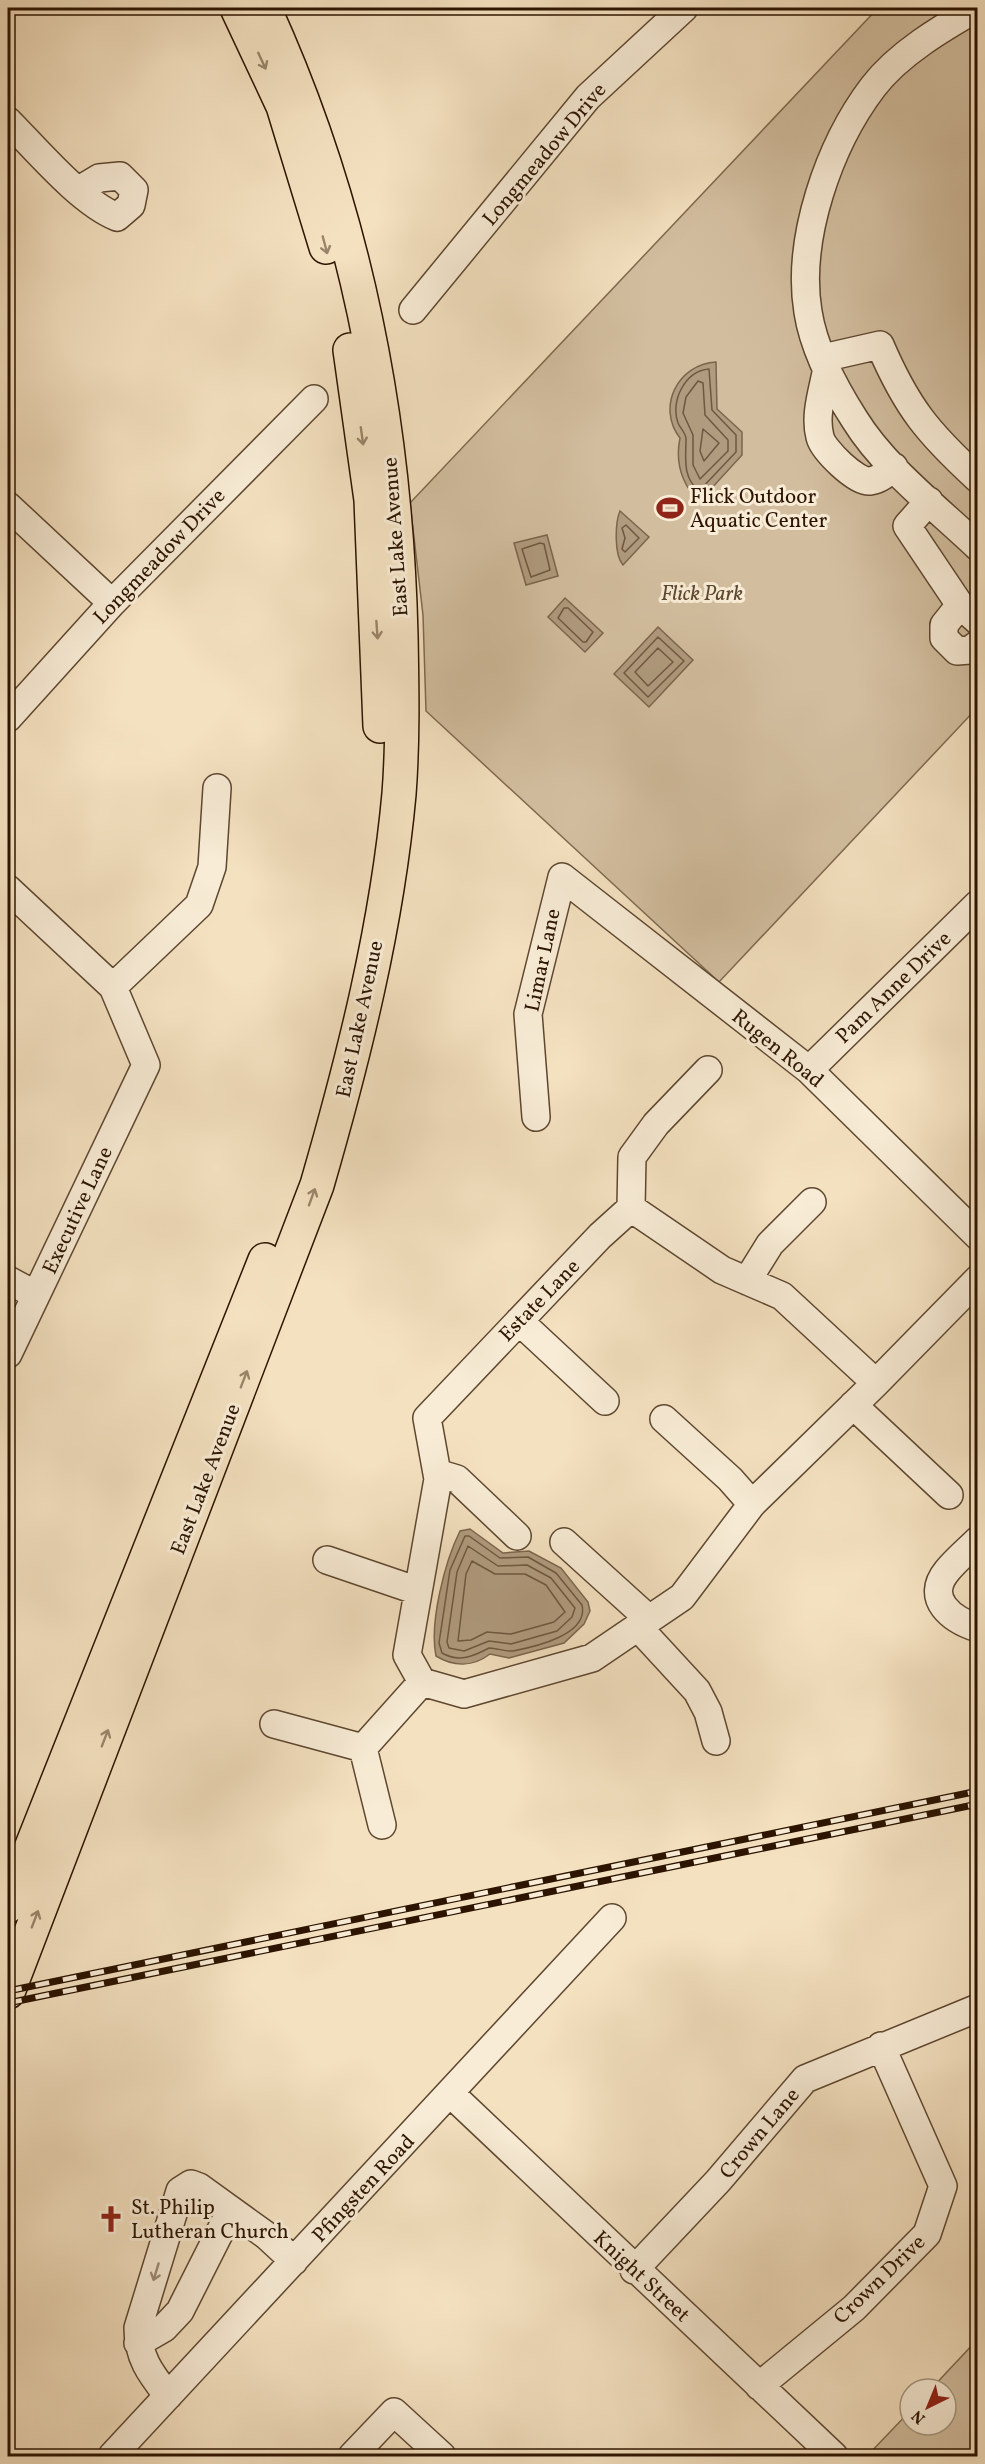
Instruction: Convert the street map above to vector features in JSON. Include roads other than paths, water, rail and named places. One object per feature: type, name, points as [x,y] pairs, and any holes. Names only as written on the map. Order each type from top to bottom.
[{"type":"main road","name":"East Lake Avenue","points":[[8,1906],[284,1213],[340,1017],[365,899],[380,761],[378,652],[371,500],[350,349],[325,242],[283,106],[237,8]]},
{"type":"main road","name":"East Lake Avenue","points":[[8,1992],[317,1185],[338,1113],[371,976],[398,795],[400,617],[387,429],[351,256],[329,175],[303,99],[264,8]]},
{"type":"street","name":"Longmeadow Drive","points":[[413,310],[588,97],[684,8]]},
{"type":"street","points":[[977,8],[914,48],[873,86],[830,165],[813,208],[809,232],[807,275],[808,311],[825,363],[855,422],[894,467],[978,547]]},
{"type":"street","points":[[8,122],[79,190]]},
{"type":"street","points":[[825,363],[880,345],[897,384],[918,419],[939,443],[978,479]]},
{"type":"street","points":[[825,363],[819,410],[820,438],[828,451],[860,480],[871,481],[883,477],[894,467]]},
{"type":"street","name":"Longmeadow Drive","points":[[8,718],[112,603],[314,399]]},
{"type":"street","points":[[929,501],[907,526],[969,613],[944,625],[944,638],[957,651],[970,650],[978,644]]},
{"type":"street","points":[[8,506],[112,603]]},
{"type":"street","points":[[8,889],[113,987],[199,905],[212,867],[217,788]]},
{"type":"street","name":"Rugen Road","points":[[562,877],[808,1070],[978,1236]]},
{"type":"street","name":"Limar Lane","points":[[536,1117],[528,1014],[562,877]]},
{"type":"street","name":"Pam Anne Drive","points":[[808,1070],[978,904]]},
{"type":"street","name":"Executive Lane","points":[[8,1354],[146,1065],[113,987]]},
{"type":"street","points":[[708,1070],[656,1124],[632,1157],[631,1208],[722,1270],[782,1296],[876,1383]]},
{"type":"street","points":[[747,1281],[770,1244],[812,1202]]},
{"type":"street","name":"Estate Lane","points":[[422,1682],[406,1654],[437,1473],[427,1418],[631,1208]]},
{"type":"street","points":[[363,1748],[422,1682],[464,1694],[592,1658],[682,1597],[752,1504],[978,1279]]},
{"type":"street","points":[[8,1280],[36,1295]]},
{"type":"street","points":[[519,1321],[605,1401]]},
{"type":"street","points":[[853,1405],[949,1495]]},
{"type":"street","points":[[664,1419],[730,1479],[752,1504]]},
{"type":"street","points":[[437,1473],[457,1479],[517,1536]]},
{"type":"street","points":[[977,1541],[946,1572],[939,1585],[942,1607],[959,1622],[978,1628]]},
{"type":"street","points":[[564,1542],[644,1623],[697,1691],[708,1712],[716,1741]]},
{"type":"street","points":[[327,1560],[418,1591]]},
{"type":"street","points":[[274,1724],[363,1748]]},
{"type":"street","points":[[363,1748],[382,1825]]},
{"type":"street","name":"Pfingsten Road","points":[[112,2457],[612,1918]]},
{"type":"street","name":"Crown Lane","points":[[634,2270],[718,2181],[805,2079],[978,2008]]},
{"type":"street","name":"Crown Drive","points":[[759,2386],[854,2307],[927,2234],[943,2186],[881,2046]]},
{"type":"street","name":"Knight Street","points":[[451,2094],[634,2270],[834,2457]]},
{"type":"street","points":[[168,2396],[145,2366],[138,2343],[138,2328],[180,2191],[191,2184],[199,2187],[294,2261]]},
{"type":"street","points":[[138,2343],[164,2328],[180,2311],[231,2210]]},
{"type":"street","points":[[352,2457],[394,2412],[442,2457]]},
{"type":"water","points":[[716,362],[717,409],[742,432],[742,455],[699,502],[688,488],[681,472],[678,456],[680,438],[673,426],[670,413],[671,401],[675,389],[691,370]]},
{"type":"water","points":[[620,511],[649,537],[623,565],[618,554],[616,539]]},
{"type":"water","points":[[547,535],[558,576],[526,585],[514,543]]},
{"type":"water","points":[[565,598],[603,633],[585,652],[548,617]]},
{"type":"water","points":[[658,627],[693,660],[649,707],[614,674]]},
{"type":"water","points":[[470,1529],[503,1553],[529,1551],[561,1568],[588,1602],[590,1611],[584,1624],[564,1643],[509,1658],[490,1654],[477,1661],[457,1664],[436,1656],[435,1627],[444,1575],[460,1531]]},
{"type":"railway","points":[[8,1991],[978,1791]]},
{"type":"railway","points":[[8,2003],[978,1804]]},
{"type":"place","name":"Flick Outdoor Aquatic Center","points":[[670,508]]},
{"type":"place","name":"St. Philip Lutheran Church","points":[[111,2219]]},
{"type":"park label","name":"Flick Park","points":[[702,593]]}]
